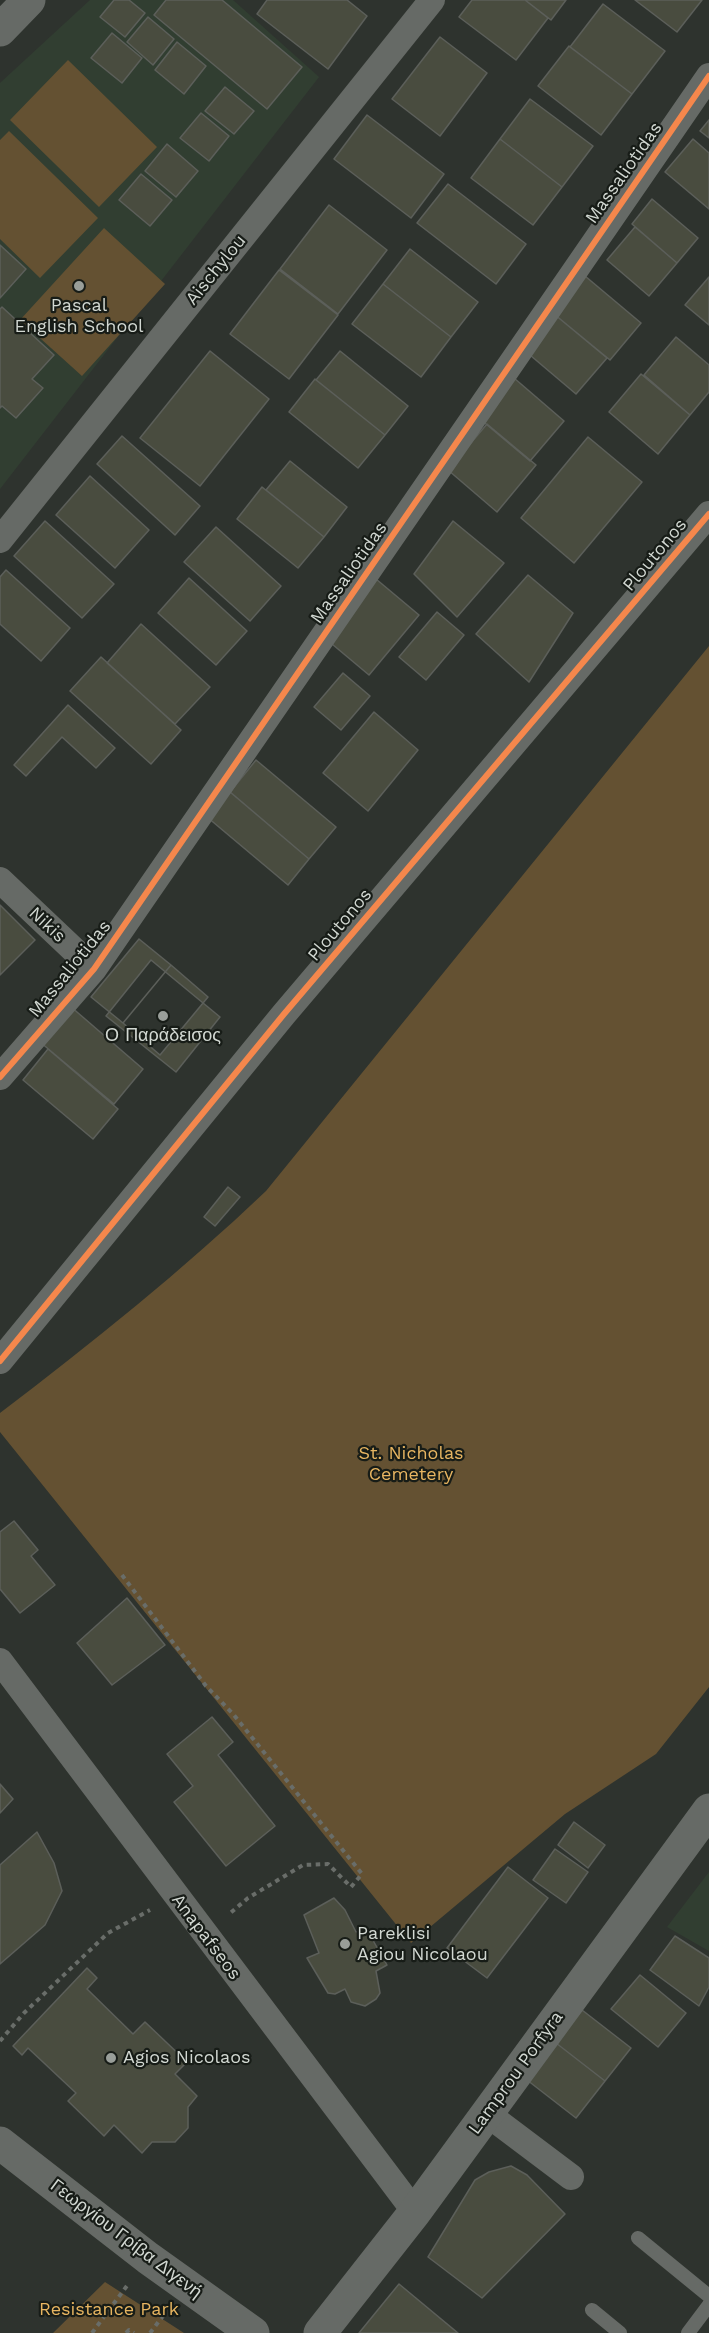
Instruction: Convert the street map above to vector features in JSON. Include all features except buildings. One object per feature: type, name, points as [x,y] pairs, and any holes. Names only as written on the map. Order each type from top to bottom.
[{"type":"street","points":[[0,30],[30,0]]},
{"type":"street","name":"Aischylou","points":[[0,540],[432,0]]},
{"type":"street","name":"Massaliotidas","points":[[0,1077],[94,969],[709,76]]},
{"type":"street","name":"Ploutonos","points":[[0,1361],[291,1006],[709,514]]},
{"type":"street","name":"Nikis","points":[[0,880],[94,969]]},
{"type":"street","name":"Anapafseos","points":[[0,1661],[415,2212]]},
{"type":"street","name":"Lamprou Porfyra","points":[[320,2333],[415,2212],[709,1810]]},
{"type":"street","points":[[486,2113],[571,2177]]},
{"type":"street","name":"Γεωργίου Γρίβα Διγενή","points":[[0,2143],[148,2258],[253,2333]]},
{"type":"lane","points":[[638,2238],[709,2296]]},
{"type":"lane","points":[[688,2333],[709,2305]]},
{"type":"lane","points":[[592,2310],[620,2333]]},
{"type":"path","points":[[122,1575],[206,1686],[234,1715],[362,1874],[351,1887],[328,1864],[303,1866],[248,1898],[206,1936]]},
{"type":"path","points":[[0,2041],[24,2013],[108,1933],[176,1896]]},
{"type":"path","points":[[92,2333],[148,2258]]},
{"type":"path","points":[[126,2333],[129,2330],[134,2333]]},
{"type":"shaded area","name":"Pascal English School","points":[[90,0],[233,0],[319,77],[0,489],[0,83]]},
{"type":"shaded area","points":[[709,1872],[709,1951],[667,1927]]},
{"type":"green space","points":[[68,60],[157,147],[99,207],[10,120]]},
{"type":"green space","points":[[9,131],[98,218],[40,278],[0,239],[0,140]]},
{"type":"green space","points":[[104,228],[165,284],[82,376],[20,320]]},
{"type":"green space","name":"St. Nicholas Cemetery","points":[[709,646],[709,1687],[656,1754],[565,1814],[411,1943],[0,1432],[0,1413],[136,1306],[266,1191]]},
{"type":"green space","name":"Resistance Park","points":[[105,2282],[184,2333],[53,2333]]},
{"type":"cycle path","points":[[0,1077],[94,969],[709,76]]},
{"type":"cycle path","points":[[0,1361],[284,1014],[709,514]]},
{"type":"place","name":"Pascal English School","points":[[79,286]]},
{"type":"place","name":"Ο Παράδεισος","points":[[163,1016]]},
{"type":"place","name":"Pareklisi Agiou Nicolaou","points":[[345,1944]]},
{"type":"place","name":"Agios Nicolaos","points":[[111,2058]]}]
